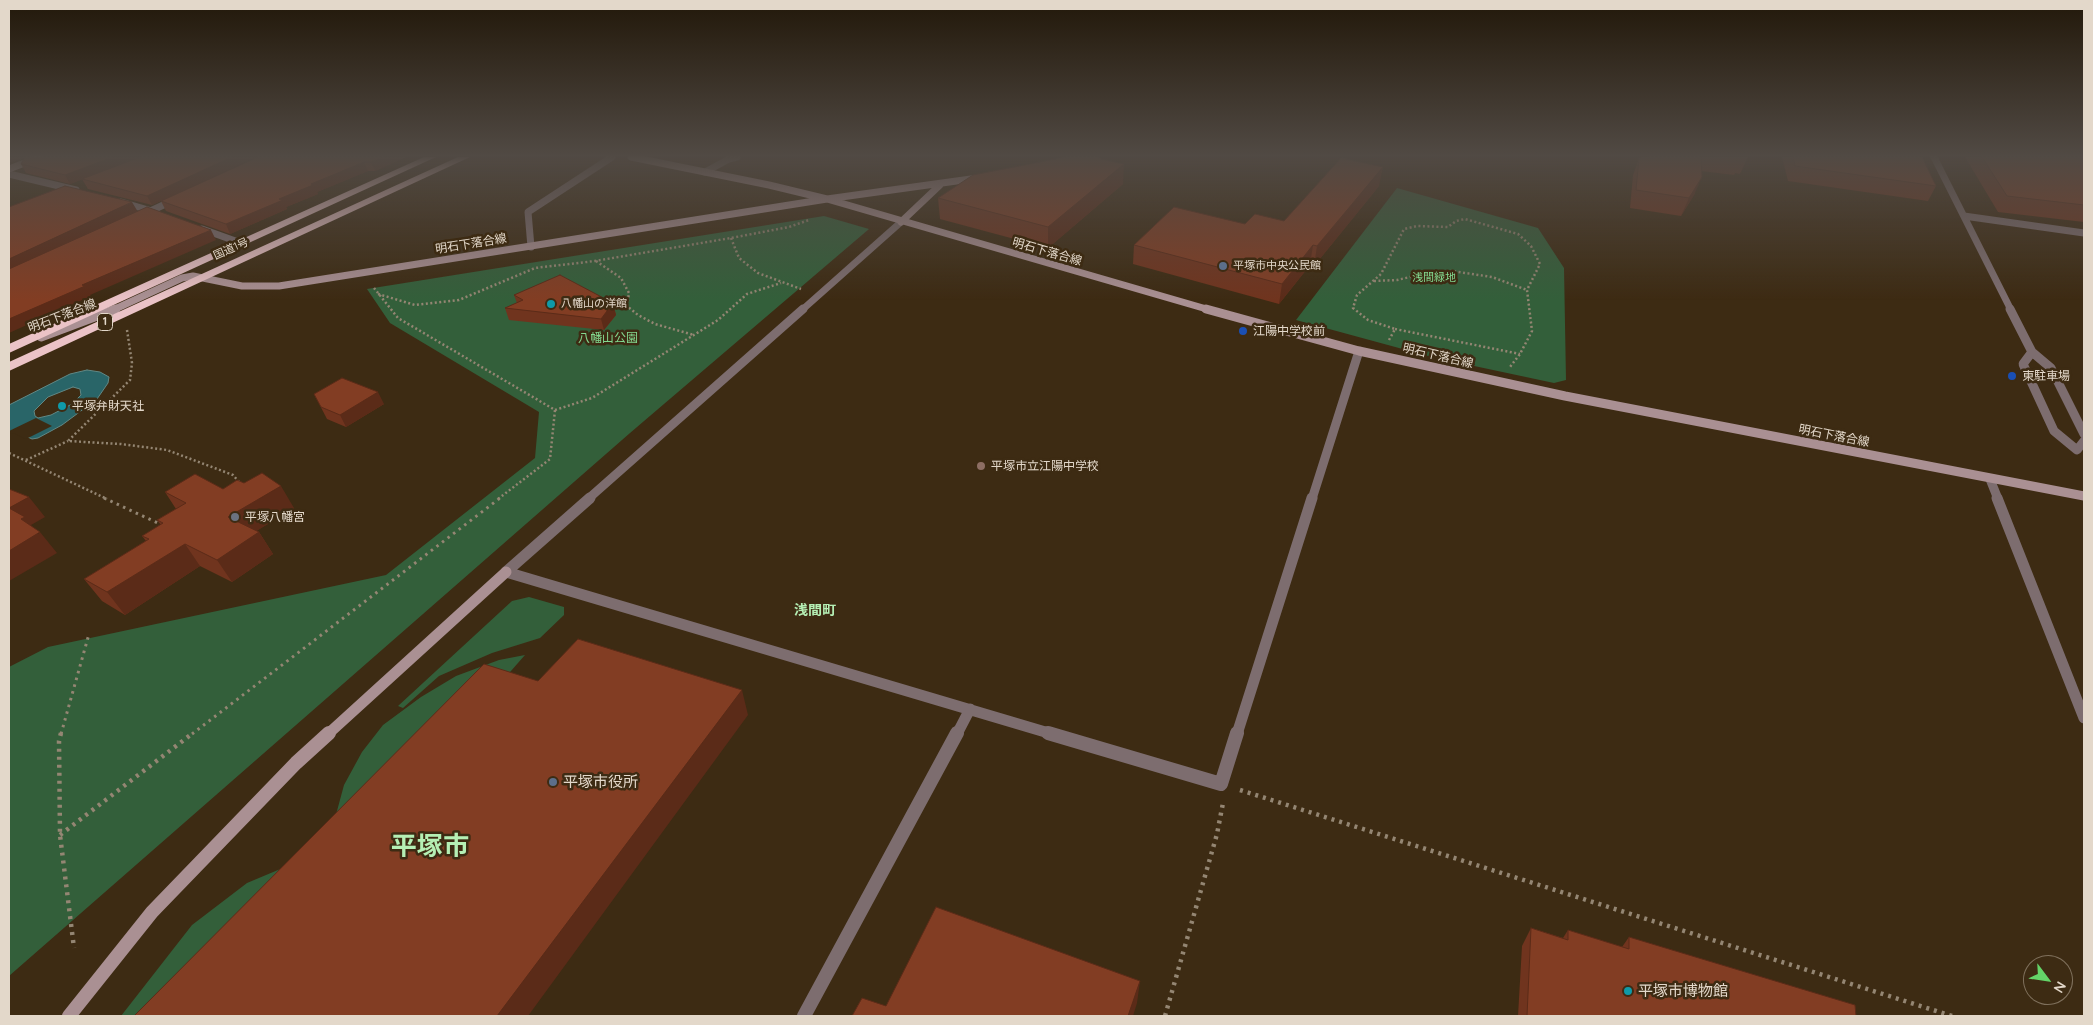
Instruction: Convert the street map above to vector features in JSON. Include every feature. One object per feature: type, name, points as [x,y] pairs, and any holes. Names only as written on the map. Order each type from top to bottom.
[{"type":"highway","name":"国道1号","points":[[9,350],[325,205]]},
{"type":"highway","name":"国道1号","points":[[9,367],[361,205]]},
{"type":"highway","points":[[241,243],[268,240],[305,224],[341,214]]},
{"type":"main road","name":"明石下落合線","points":[[9,350],[108,312],[182,278],[202,277],[242,286],[279,286],[797,205]]},
{"type":"main road","name":"明石下落合線","points":[[843,205],[1359,351],[1565,396],[2084,496]]},
{"type":"main road","points":[[901,222],[919,205]]},
{"type":"main road","points":[[69,1016],[152,912],[296,763],[506,572]]},
{"type":"street","points":[[130,205],[159,214]]},
{"type":"street","points":[[134,219],[164,205]]},
{"type":"street","points":[[531,247],[528,212],[539,205]]},
{"type":"street","points":[[1958,205],[2032,352],[2051,368],[2084,434]]},
{"type":"street","points":[[1964,216],[2084,233]]},
{"type":"street","points":[[506,572],[901,222]]},
{"type":"street","points":[[194,226],[241,243]]},
{"type":"street","points":[[506,572],[1222,784],[1359,351]]},
{"type":"street","points":[[2032,352],[2023,364],[2054,432],[2077,450],[2084,441]]},
{"type":"street","points":[[1990,479],[2084,718]]},
{"type":"street","points":[[804,1016],[970,709]]},
{"type":"path","points":[[378,293],[415,305],[458,300],[535,268],[595,261],[731,238],[789,227],[808,221],[813,217]]},
{"type":"path","points":[[1509,368],[1520,354],[1532,331],[1527,290],[1540,264],[1531,246],[1518,234],[1465,219],[1456,221],[1448,227],[1417,226],[1404,229],[1381,274],[1357,295],[1353,308],[1368,320],[1395,330],[1520,354]]},
{"type":"path","points":[[731,238],[739,258],[758,273],[780,283],[822,294]]},
{"type":"path","points":[[595,261],[621,278],[629,293],[628,306],[638,315],[655,324],[694,335]]},
{"type":"path","points":[[1373,281],[1397,280],[1424,274],[1452,271],[1492,278],[1527,290]]},
{"type":"path","points":[[370,284],[398,318],[555,410],[592,398],[718,320],[747,294],[780,283]]},
{"type":"path","points":[[25,461],[68,441],[130,380],[132,363],[129,334],[126,328]]},
{"type":"path","points":[[1388,342],[1395,330]]},
{"type":"path","points":[[60,835],[550,459],[555,410]]},
{"type":"path","points":[[68,441],[120,444],[167,450],[233,475],[240,483],[238,489]]},
{"type":"path","points":[[9,453],[170,529]]},
{"type":"path","points":[[74,948],[60,835],[59,741],[89,634]]},
{"type":"path","points":[[1165,1016],[1217,834],[1223,802],[1222,784],[1952,1016]]},
{"type":"green space","name":"浅間緑地","points":[[1384,205],[1456,205],[1538,228],[1564,268],[1566,380],[1554,383],[1432,357],[1296,320]]},
{"type":"green space","name":"八幡山公園","points":[[824,216],[869,229],[630,433],[9,976],[9,667],[48,647],[386,575],[535,458],[539,412],[390,323],[367,289]]},
{"type":"green space","points":[[529,597],[564,607],[564,615],[540,638],[492,653],[439,676],[403,708],[398,706],[512,601]]},
{"type":"green space","points":[[525,655],[496,688],[334,822],[344,785],[362,752],[383,725],[421,697],[456,676],[499,660]]},
{"type":"green space","points":[[297,862],[180,1016],[121,1016],[192,925],[247,883]]},
{"type":"water","points":[[87,370],[100,372],[109,377],[108,383],[97,399],[62,425],[38,438],[32,439],[13,430],[9,432],[9,405],[70,374]],"holes":[[[73,387],[80,389],[81,395],[72,404],[51,415],[38,418],[35,416],[34,411],[48,397]]]},
{"type":"pier","points":[[36,418],[52,426],[26,439],[13,433],[9,434],[9,431]]},
{"type":"building","points":[[15,205],[126,205],[9,259],[9,207]]},
{"type":"building","points":[[172,205],[272,205],[226,224]]},
{"type":"building","points":[[964,205],[1075,205],[1048,227]]},
{"type":"building","points":[[1299,205],[1351,205],[1317,246],[1313,245],[1282,284],[1134,245],[1174,207],[1245,224],[1255,214],[1284,221]]},
{"type":"building","points":[[147,207],[211,230],[82,285],[85,286],[9,319],[9,269]]},
{"type":"building","points":[[560,275],[613,303],[601,319],[505,308],[523,300],[514,295]]},
{"type":"building","points":[[342,378],[378,392],[340,415],[321,407],[314,394]]},
{"type":"building","points":[[262,473],[281,486],[228,517],[259,532],[217,560],[185,544],[107,592],[84,579],[149,539],[142,536],[163,523],[157,520],[186,503],[165,492],[195,474],[223,489],[237,480],[244,483]]},
{"type":"building","points":[[9,489],[29,497],[9,508]]},
{"type":"building","points":[[9,508],[25,517],[21,519],[40,532],[9,551]]},
{"type":"building","name":"平塚市役所","points":[[578,639],[742,690],[497,1016],[134,1016],[484,664],[538,681]]},
{"type":"building","points":[[936,907],[1140,981],[1128,1016],[852,1016],[862,998],[886,1006]]},
{"type":"building","name":"平塚市博物館","points":[[1531,928],[1568,940],[1568,930],[1629,949],[1629,937],[1855,1005],[1856,1016],[1527,1016]]},
{"type":"place","name":"平塚市中央公民館","points":[[1223,266]]},
{"type":"place","name":"八幡山の洋館","points":[[551,304]]},
{"type":"place","name":"江陽中学校前","points":[[1243,331]]},
{"type":"place","name":"東駐車場","points":[[2012,376]]},
{"type":"place","name":"平塚弁財天社","points":[[62,406]]},
{"type":"place","name":"平塚市立江陽中学校","points":[[981,466]]},
{"type":"place","name":"平塚八幡宮","points":[[235,517]]},
{"type":"place","name":"平塚市役所","points":[[553,782]]},
{"type":"place","name":"平塚市博物館","points":[[1628,991]]},
{"type":"district","name":"浅間町","points":[[815,611]]},
{"type":"district","name":"平塚市","points":[[430,847]]}]
